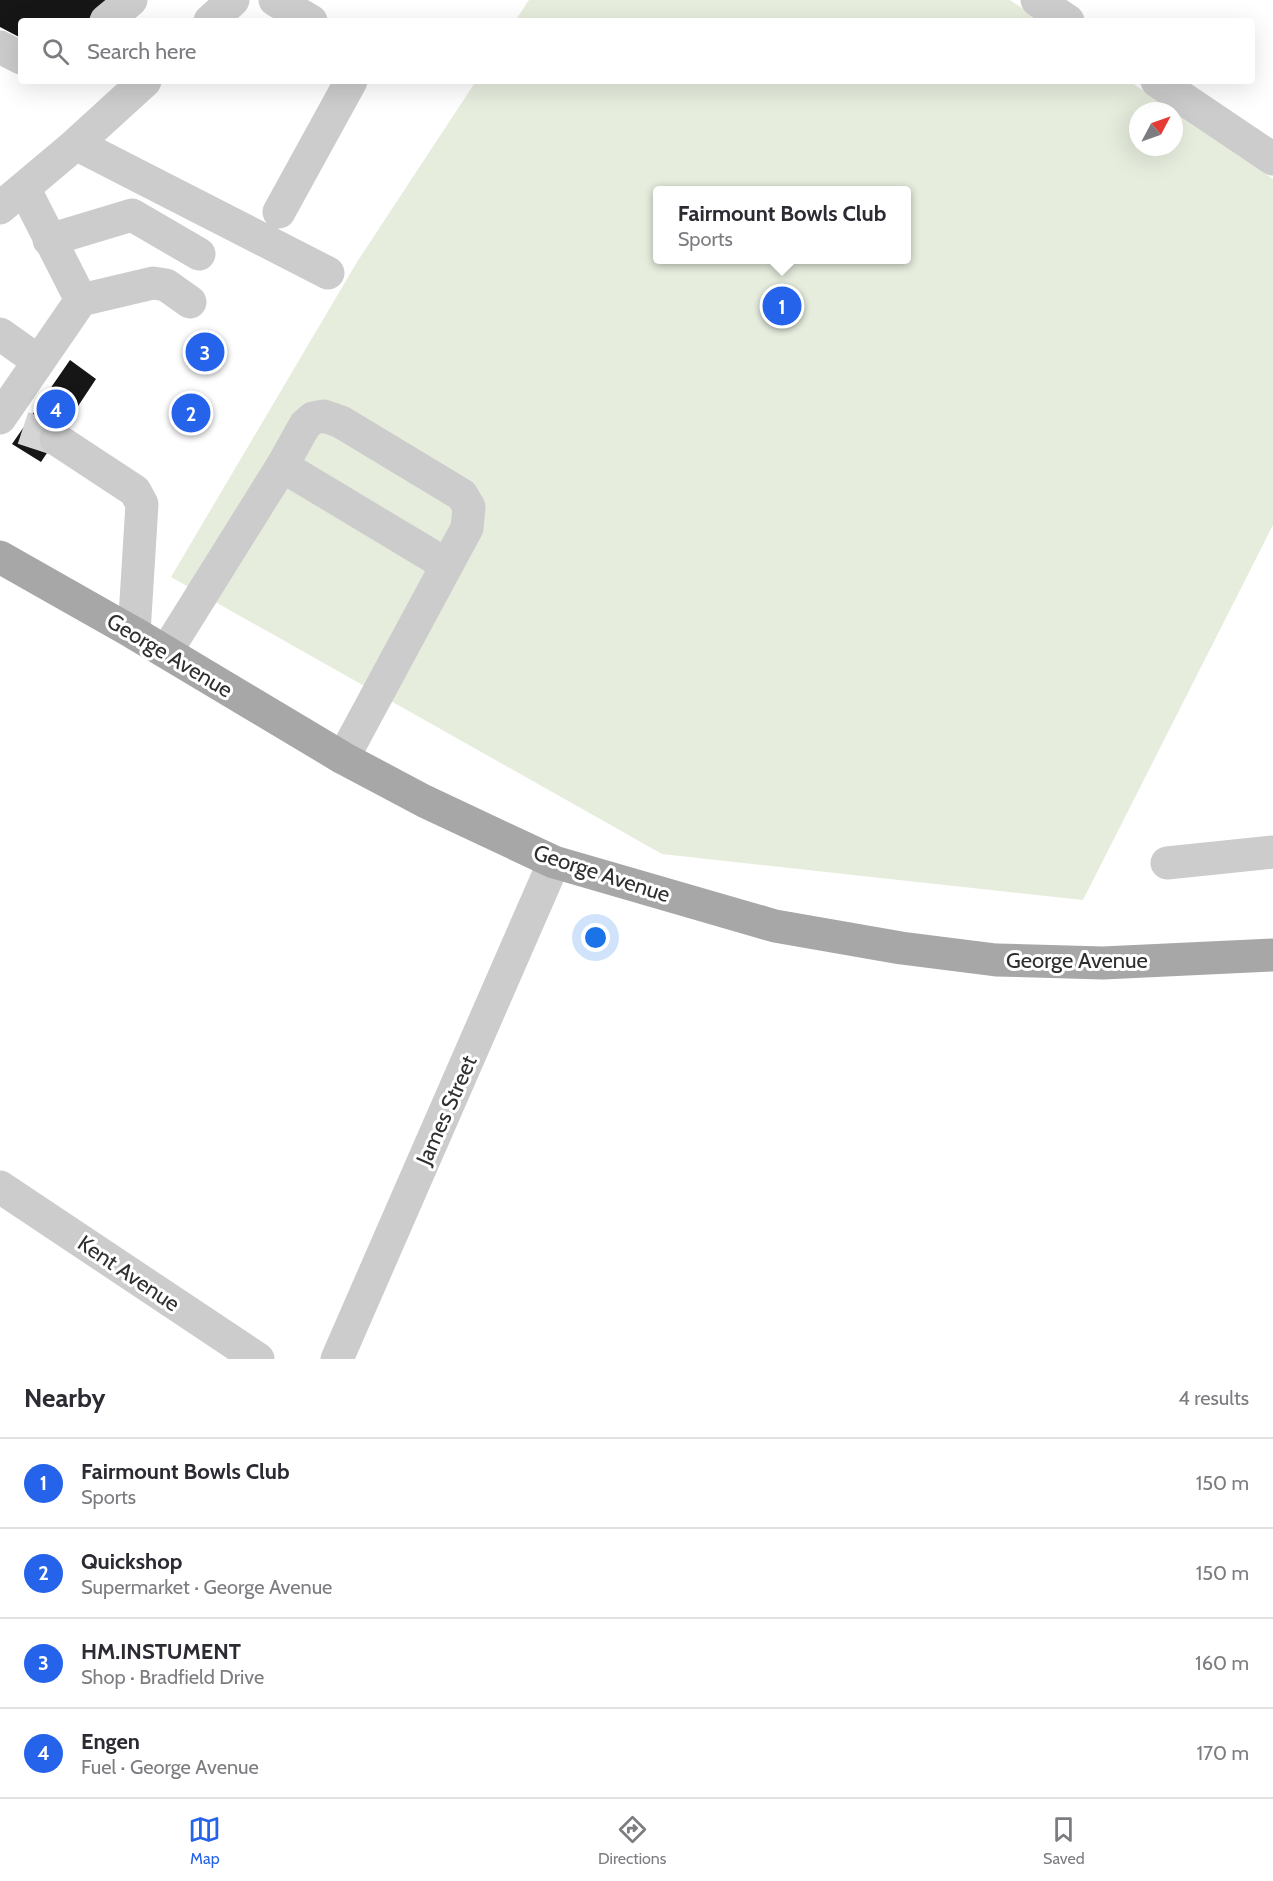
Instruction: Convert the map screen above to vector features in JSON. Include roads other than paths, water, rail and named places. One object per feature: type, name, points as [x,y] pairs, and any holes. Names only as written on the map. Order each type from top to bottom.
[{"type":"main road","name":"George Avenue","points":[[0,557],[134,633],[343,758],[424,801],[554,862],[775,926],[901,948],[996,960],[1103,963],[1273,955]]},
{"type":"street","points":[[109,18],[130,0]]},
{"type":"street","points":[[213,18],[233,0]]},
{"type":"street","points":[[274,0],[306,18]]},
{"type":"street","points":[[320,18],[329,0]]},
{"type":"street","points":[[1037,0],[1064,18]]},
{"type":"street","points":[[0,47],[18,56]]},
{"type":"street","points":[[81,300],[49,240],[7,200],[76,144],[142,84]]},
{"type":"street","points":[[279,212],[349,84]]},
{"type":"street","points":[[1161,84],[1273,159]]},
{"type":"street","points":[[76,144],[328,273]]},
{"type":"street","points":[[167,237],[188,202]]},
{"type":"street","points":[[49,240],[132,215],[198,254]]},
{"type":"street","points":[[8,424],[38,361],[81,300],[153,284],[166,285],[190,302]]},
{"type":"street","points":[[0,334],[38,361]]},
{"type":"street","points":[[166,652],[305,425],[313,418],[324,416],[341,422],[462,495],[469,507],[467,528],[343,758]]},
{"type":"street","points":[[56,439],[135,491],[142,504],[134,633]]},
{"type":"street","points":[[282,466],[447,565]]},
{"type":"street","points":[[1167,863],[1273,852]]},
{"type":"street","name":"James Street","points":[[337,1359],[554,862]]},
{"type":"street","name":"Kent Avenue","points":[[0,1187],[258,1359]]},
{"type":"tunnel","points":[[23,428],[56,439]]},
{"type":"place","name":"Fairmount Bowls Club","points":[[782,306]]},
{"type":"place","name":"HM.INSTUMENT","points":[[205,352]]},
{"type":"place","name":"Engen","points":[[56,409]]},
{"type":"place","name":"Quickshop","points":[[191,413]]}]
